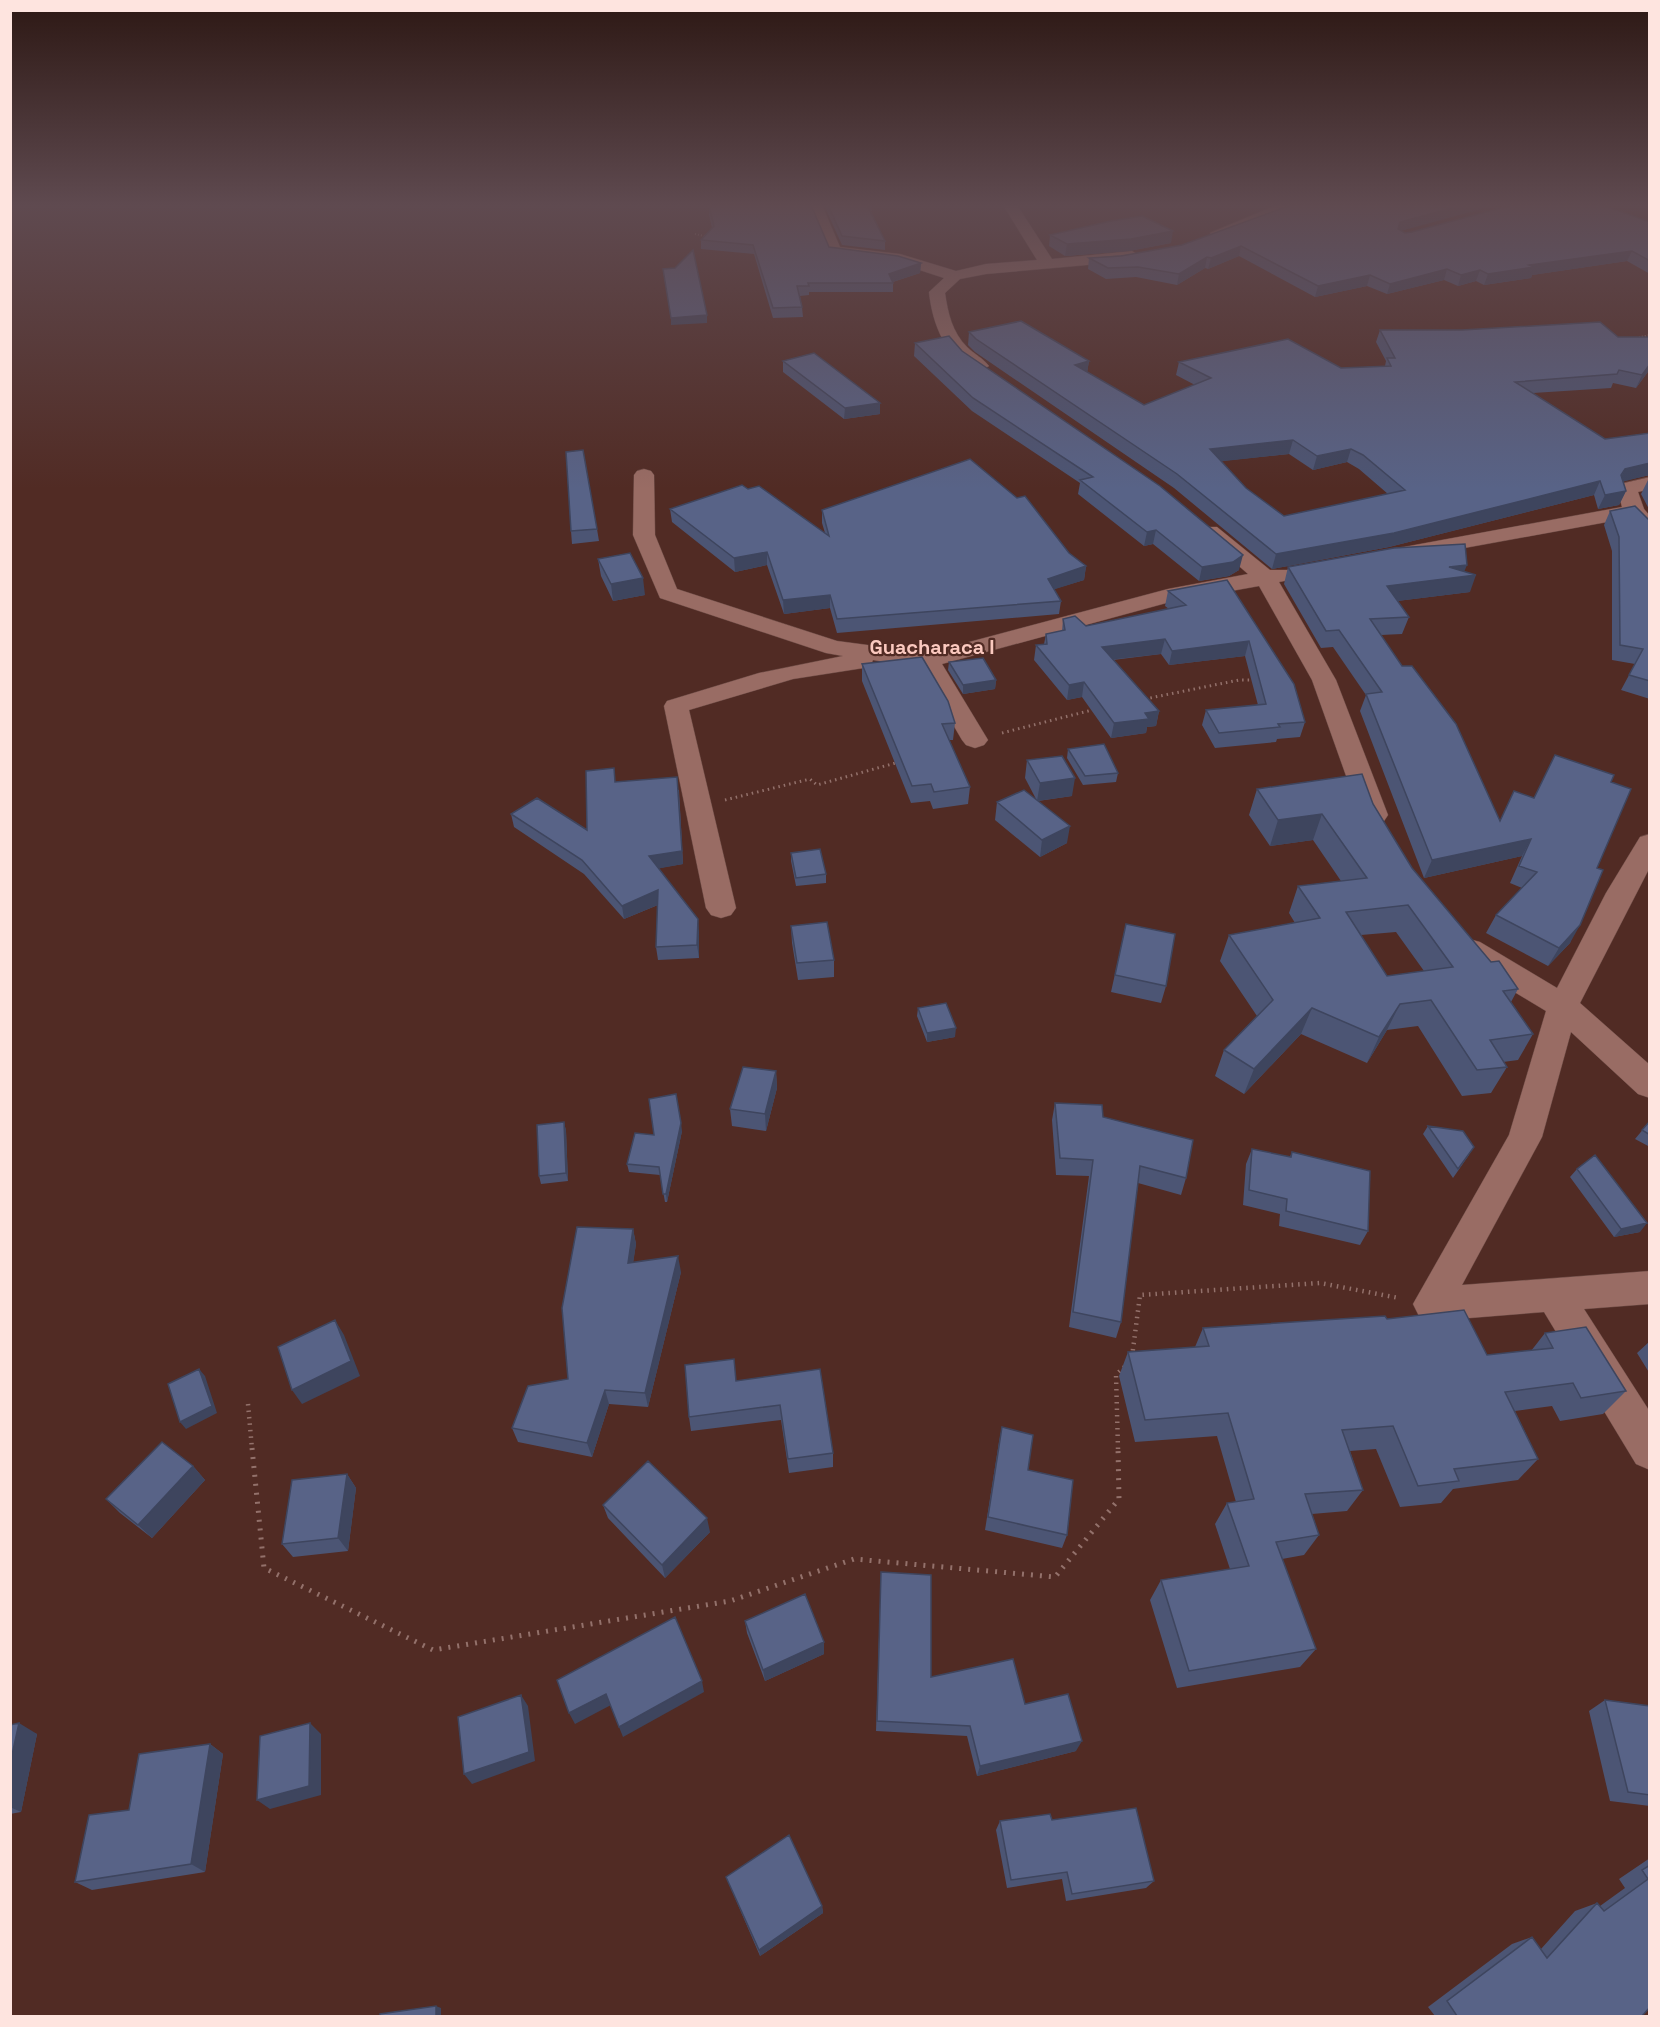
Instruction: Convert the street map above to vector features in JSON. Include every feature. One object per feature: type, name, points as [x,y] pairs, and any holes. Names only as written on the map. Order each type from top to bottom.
[{"type":"street","points":[[938,300],[945,333],[968,358],[996,377]]},
{"type":"street","points":[[644,475],[644,535],[668,593],[834,648],[928,660]]},
{"type":"street","points":[[1650,483],[1627,488],[1634,511],[1650,529]]},
{"type":"street","points":[[1381,557],[1634,511]]},
{"type":"street","points":[[1193,517],[1266,578],[1324,680],[1384,839]]},
{"type":"street","points":[[721,908],[676,706],[763,680],[843,663],[928,660],[1168,596],[1301,572]]},
{"type":"street","points":[[928,660],[975,740]]},
{"type":"street","points":[[1432,1304],[1525,1137],[1563,1006],[1635,893],[1650,843]]},
{"type":"street","points":[[1456,937],[1463,946],[1563,1006],[1650,1085]]},
{"type":"street","points":[[1432,1304],[1650,1287]]},
{"type":"street","points":[[1554,1294],[1650,1450]]},
{"type":"path","points":[[1628,340],[1650,335]]},
{"type":"path","points":[[1134,701],[1239,680],[1260,680]]},
{"type":"path","points":[[975,740],[1099,708]]},
{"type":"path","points":[[698,807],[810,779],[817,785],[907,759]]},
{"type":"path","points":[[248,1404],[264,1568],[433,1650],[730,1601],[854,1559],[1055,1577],[1119,1499],[1116,1375],[1132,1359],[1140,1295],[1320,1283],[1432,1304]]},
{"type":"building","points":[[668,300],[704,300],[707,315],[671,318]]},
{"type":"building","points":[[770,300],[800,300],[802,307],[773,308]]},
{"type":"building","points":[[1021,321],[1089,361],[1075,365],[1144,405],[1211,378],[1179,362],[1288,339],[1341,368],[1391,366],[1387,358],[1395,358],[1380,330],[1462,330],[1600,322],[1618,337],[1650,337],[1650,364],[1642,375],[1619,370],[1617,374],[1515,382],[1605,439],[1650,433],[1650,463],[1625,469],[1621,475],[1626,491],[1605,495],[1600,481],[1394,533],[1276,554],[1177,474],[976,339],[969,332]],"holes":[[[1293,440],[1317,456],[1351,449],[1363,455],[1405,490],[1284,516],[1246,488],[1210,449]]]},
{"type":"building","points":[[949,336],[962,351],[1160,486],[1243,555],[1233,562],[1202,567],[1156,530],[1147,532],[1080,480],[1093,477],[973,398],[915,343]]},
{"type":"building","points":[[814,353],[880,403],[845,408],[783,361]]},
{"type":"building","points":[[583,450],[597,529],[571,531],[566,452]]},
{"type":"building","points":[[970,459],[1017,498],[1025,496],[1069,553],[1086,566],[1048,579],[1061,601],[837,619],[830,595],[783,600],[767,552],[734,558],[670,509],[742,485],[748,489],[759,486],[829,536],[822,510]]},
{"type":"building","points":[[1635,506],[1650,521],[1650,681],[1629,675],[1643,649],[1620,645],[1619,537],[1610,511]]},
{"type":"building","points":[[1465,544],[1467,565],[1449,567],[1476,575],[1387,586],[1409,617],[1370,619],[1402,666],[1412,666],[1456,724],[1500,821],[1514,791],[1534,798],[1555,755],[1614,775],[1611,782],[1631,789],[1597,868],[1603,870],[1580,925],[1559,948],[1496,915],[1537,872],[1519,866],[1531,839],[1432,860],[1366,694],[1382,692],[1339,630],[1326,631],[1288,567],[1394,548]]},
{"type":"building","points":[[630,553],[643,578],[611,584],[598,559]]},
{"type":"building","points":[[1227,580],[1294,684],[1305,722],[1219,733],[1206,710],[1266,704],[1249,641],[1172,651],[1165,639],[1102,647],[1159,711],[1145,713],[1149,719],[1114,723],[1084,682],[1069,685],[1036,645],[1047,644],[1046,634],[1065,630],[1063,619],[1075,616],[1086,626],[1186,605],[1168,591]]},
{"type":"building","points":[[922,657],[948,701],[955,723],[942,724],[970,787],[934,792],[931,784],[912,786],[862,664]]},
{"type":"building","points":[[983,658],[996,680],[963,685],[949,662]]},
{"type":"building","points":[[1104,744],[1118,773],[1085,776],[1068,749]]},
{"type":"building","points":[[1062,756],[1075,778],[1040,783],[1027,760]]},
{"type":"building","points":[[614,768],[615,782],[677,777],[682,851],[649,856],[698,919],[697,945],[656,947],[658,890],[622,906],[582,860],[511,814],[537,798],[587,830],[586,771]]},
{"type":"building","points":[[1362,774],[1373,804],[1412,868],[1491,962],[1499,961],[1518,989],[1503,991],[1533,1034],[1490,1040],[1507,1067],[1477,1070],[1431,1000],[1400,1004],[1379,1037],[1312,1008],[1254,1069],[1224,1050],[1273,1000],[1229,935],[1320,918],[1298,886],[1367,878],[1322,814],[1278,820],[1257,789]],"holes":[[[1408,905],[1453,967],[1387,976],[1346,912]]]},
{"type":"building","points":[[1024,790],[1070,826],[1042,840],[997,802]]},
{"type":"building","points":[[820,849],[826,874],[796,878],[791,853]]},
{"type":"building","points":[[827,922],[834,960],[797,963],[791,926]]},
{"type":"building","points":[[1126,924],[1175,934],[1166,986],[1115,975]]},
{"type":"building","points":[[946,1003],[956,1028],[927,1033],[918,1008]]},
{"type":"building","points":[[743,1067],[776,1071],[765,1114],[730,1109]]},
{"type":"building","points":[[676,1094],[681,1123],[666,1194],[663,1194],[659,1167],[627,1164],[635,1133],[654,1135],[649,1099]]},
{"type":"building","points":[[1055,1103],[1102,1105],[1103,1117],[1193,1140],[1186,1178],[1140,1166],[1121,1322],[1073,1312],[1093,1160],[1060,1158]]},
{"type":"building","points":[[1650,1121],[1650,1135],[1642,1130]]},
{"type":"building","points":[[564,1122],[566,1173],[539,1176],[537,1125]]},
{"type":"building","points":[[1428,1126],[1463,1131],[1474,1147],[1458,1169]]},
{"type":"building","points":[[1252,1149],[1291,1157],[1292,1152],[1370,1171],[1368,1231],[1286,1211],[1287,1199],[1249,1190]]},
{"type":"building","points":[[1595,1155],[1647,1223],[1621,1229],[1577,1169]]},
{"type":"building","points":[[577,1227],[633,1229],[628,1263],[678,1256],[645,1393],[605,1390],[587,1443],[512,1428],[528,1386],[568,1379],[562,1308]]},
{"type":"building","points":[[1464,1310],[1487,1355],[1553,1348],[1545,1333],[1586,1327],[1626,1391],[1581,1398],[1573,1383],[1505,1392],[1538,1459],[1454,1469],[1459,1481],[1418,1486],[1393,1426],[1342,1430],[1363,1490],[1305,1494],[1319,1535],[1276,1542],[1316,1649],[1189,1671],[1161,1580],[1249,1566],[1227,1503],[1254,1499],[1228,1413],[1145,1420],[1128,1352],[1209,1346],[1203,1328],[1385,1316],[1387,1319]]},
{"type":"building","points":[[335,1320],[351,1361],[292,1390],[278,1347]]},
{"type":"building","points":[[734,1359],[736,1381],[820,1369],[833,1453],[788,1459],[780,1405],[689,1417],[685,1365]]},
{"type":"building","points":[[199,1369],[212,1406],[180,1422],[168,1384]]},
{"type":"building","points":[[1002,1427],[1033,1435],[1028,1470],[1073,1480],[1067,1535],[988,1517]]},
{"type":"building","points":[[162,1442],[193,1466],[138,1525],[106,1499]]},
{"type":"building","points":[[648,1461],[707,1518],[662,1565],[603,1505]]},
{"type":"building","points":[[347,1474],[338,1538],[282,1544],[292,1480]]},
{"type":"building","points":[[881,1572],[931,1575],[931,1677],[1013,1659],[1025,1704],[1068,1694],[1082,1741],[980,1766],[970,1726],[877,1721]]},
{"type":"building","points":[[805,1594],[824,1642],[763,1670],[745,1621]]},
{"type":"building","points":[[675,1617],[702,1681],[619,1727],[606,1694],[569,1713],[557,1680]]},
{"type":"building","points":[[521,1695],[529,1752],[464,1774],[458,1717]]},
{"type":"building","points":[[1605,1700],[1650,1706],[1650,1795],[1628,1792]]},
{"type":"building","points":[[19,1723],[10,1764],[10,1725]]},
{"type":"building","points":[[310,1723],[309,1786],[257,1800],[260,1736]]},
{"type":"building","points":[[210,1744],[191,1864],[75,1882],[89,1815],[129,1810],[139,1754]]},
{"type":"building","points":[[1136,1808],[1154,1881],[1072,1894],[1067,1872],[1011,1880],[1000,1821],[1050,1814],[1052,1820]]},
{"type":"building","points":[[789,1835],[822,1906],[759,1950],[726,1877]]},
{"type":"building","points":[[1650,1865],[1650,2007],[1642,2016],[1457,2016],[1447,2001],[1532,1937],[1547,1958],[1597,1903],[1604,1911],[1648,1879],[1642,1870]]},
{"type":"building","points":[[436,2006],[436,2016],[380,2016],[380,2014]]},
{"type":"district","name":"Guacharaca I","points":[[932,647]]}]
